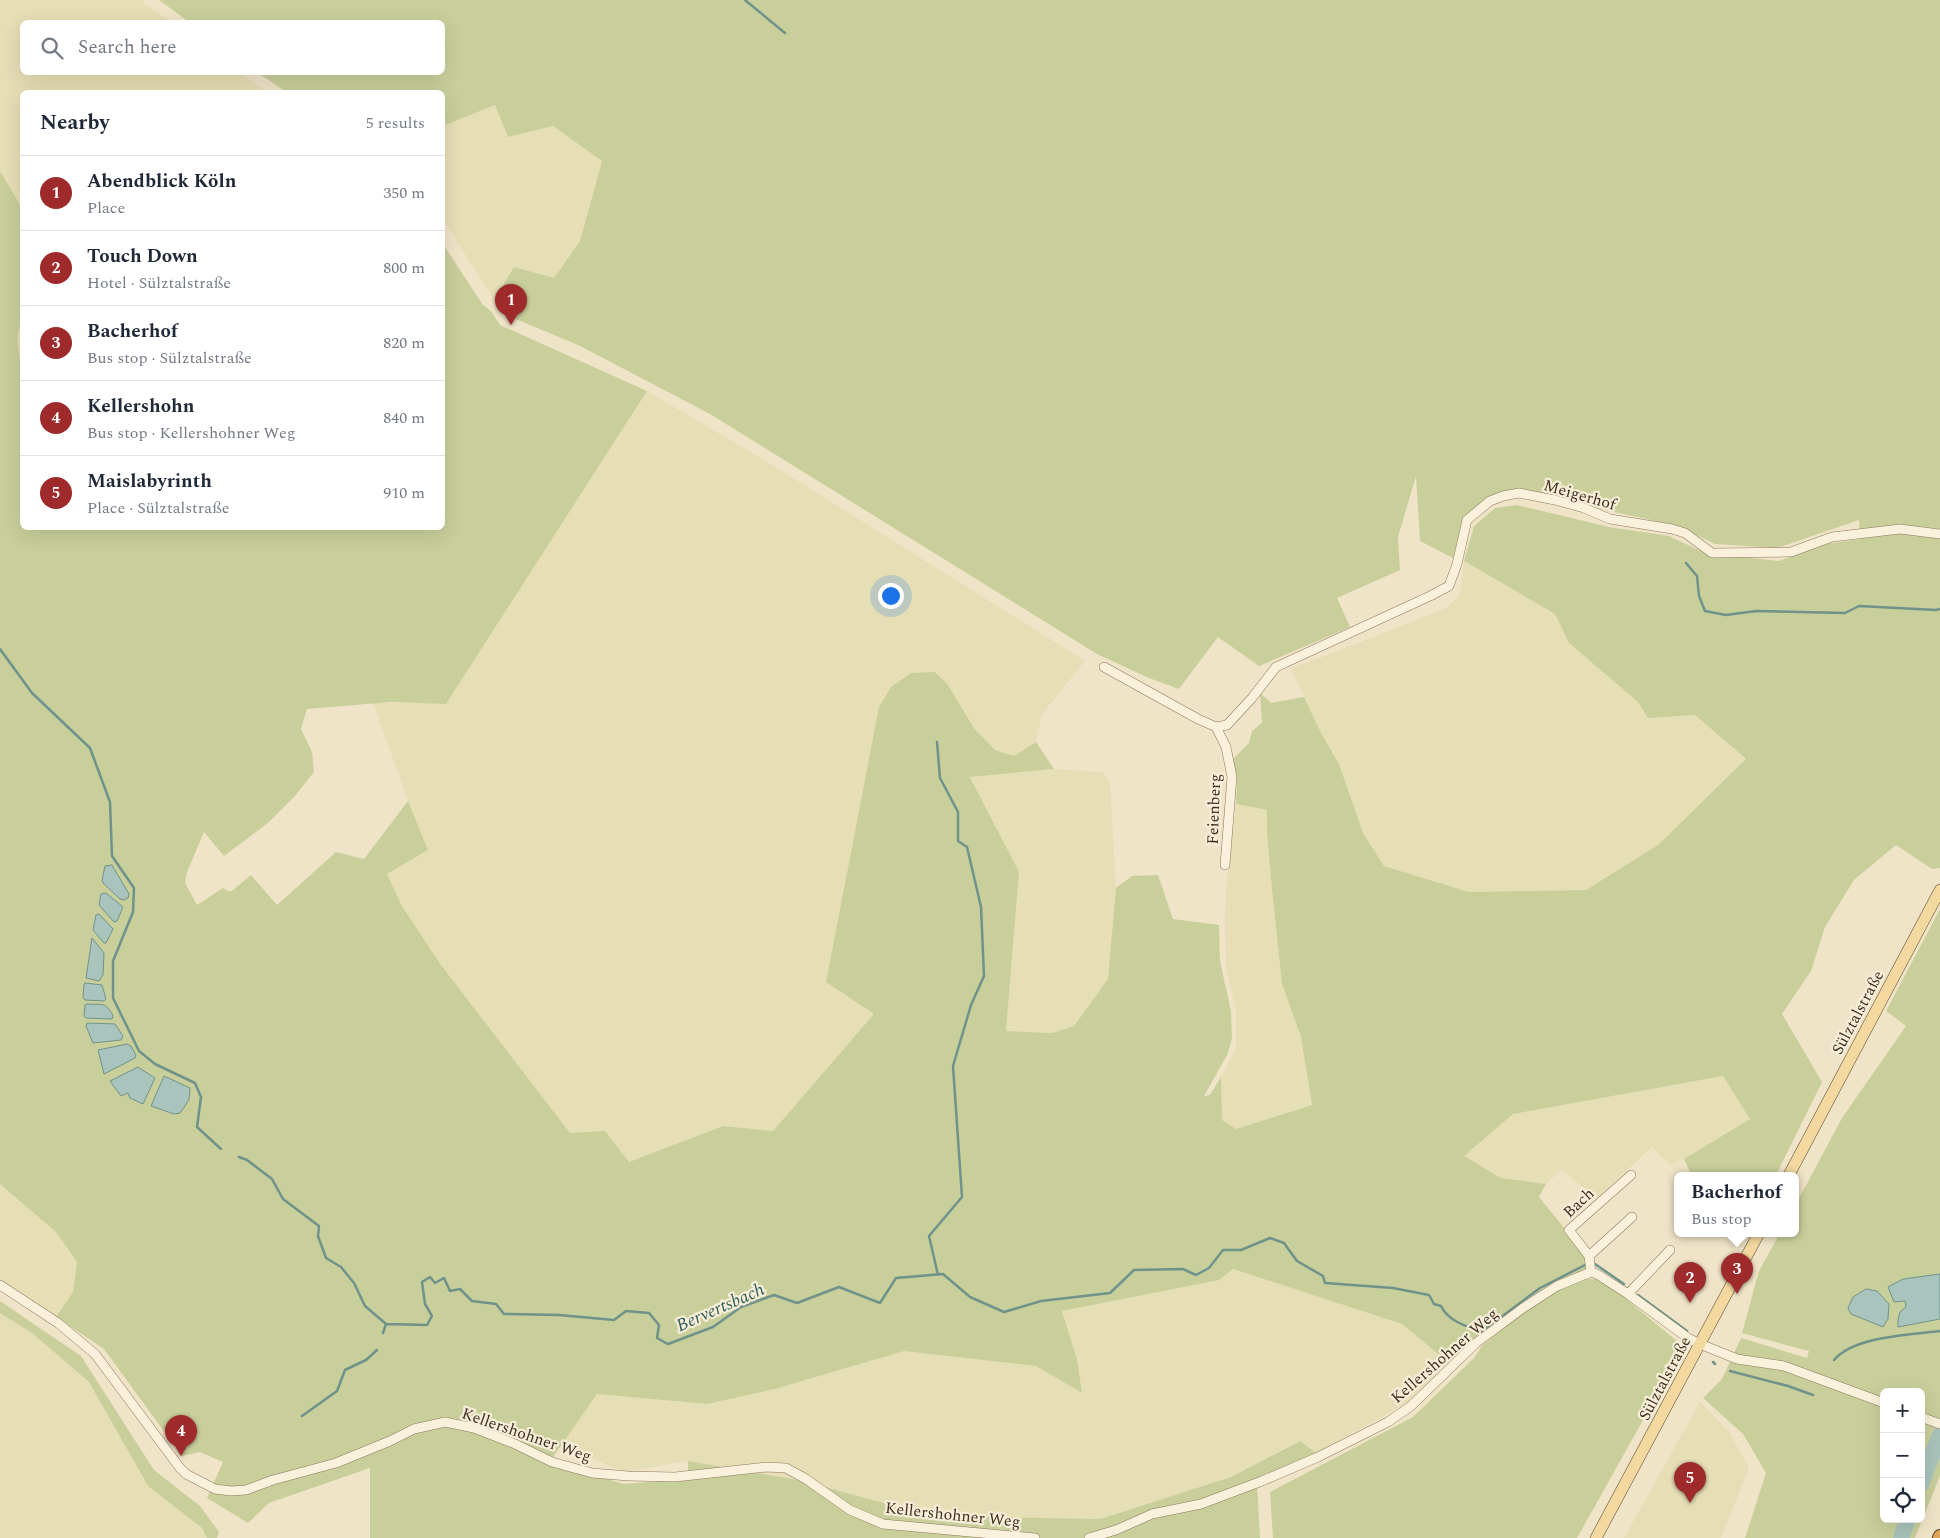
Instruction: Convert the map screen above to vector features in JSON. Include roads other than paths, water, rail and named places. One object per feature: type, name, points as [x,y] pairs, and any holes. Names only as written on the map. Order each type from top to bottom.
[{"type":"main road","name":"Sülztalstraße","points":[[1791,1172],[1940,890]]},
{"type":"main road","name":"Sülztalstraße","points":[[1596,1538],[1757,1237]]},
{"type":"street","name":"Meigerhof","points":[[1216,727],[1227,725],[1252,698],[1276,667],[1449,586],[1457,564],[1467,520],[1490,501],[1503,496],[1520,493],[1584,508],[1610,519],[1672,529],[1685,533],[1712,553],[1791,552],[1832,537],[1900,529],[1940,534]]},
{"type":"street","points":[[1104,667],[1216,727]]},
{"type":"street","name":"Feienberg","points":[[1216,727],[1226,747],[1232,778],[1226,865]]},
{"type":"street","name":"Bach","points":[[1591,1272],[1588,1256],[1569,1230],[1631,1175]]},
{"type":"street","points":[[1588,1256],[1632,1217]]},
{"type":"street","points":[[1628,1294],[1670,1250]]},
{"type":"street","points":[[1591,1272],[1628,1294],[1688,1338],[1700,1344],[1737,1359],[1784,1366],[1880,1402]]},
{"type":"street","name":"Kellershohner Weg","points":[[1089,1538],[1116,1530],[1152,1514],[1201,1504],[1262,1481],[1318,1457],[1388,1422],[1410,1406],[1476,1344],[1523,1308],[1557,1286],[1591,1272]]},
{"type":"street","name":"Kellershohner Weg","points":[[0,1286],[58,1323],[95,1354],[180,1468],[186,1474],[215,1489],[246,1490],[273,1480],[336,1463],[414,1429],[445,1422],[474,1428],[513,1443],[552,1462],[592,1473],[675,1477],[767,1466],[786,1468],[806,1479],[850,1510],[883,1524],[1034,1538]]},
{"type":"street","points":[[1925,1418],[1940,1424]]},
{"type":"water","points":[[112,865],[129,894],[128,898],[124,900],[120,899],[103,883],[105,866]]},
{"type":"water","points":[[106,893],[123,907],[117,921],[114,922],[99,905],[101,894]]},
{"type":"water","points":[[99,914],[113,929],[106,943],[93,930],[96,915]]},
{"type":"water","points":[[92,938],[104,953],[103,975],[99,981],[86,978]]},
{"type":"water","points":[[85,983],[102,985],[106,999],[104,1001],[85,1000],[83,997]]},
{"type":"water","points":[[85,1005],[105,1006],[113,1016],[112,1019],[86,1018],[84,1016]]},
{"type":"water","points":[[87,1023],[115,1024],[123,1036],[121,1040],[93,1043],[86,1026]]},
{"type":"water","points":[[127,1044],[131,1046],[136,1055],[135,1058],[104,1074],[98,1050]]},
{"type":"water","points":[[138,1067],[155,1078],[143,1104],[130,1098],[128,1093],[121,1096],[110,1081]]},
{"type":"water","points":[[164,1076],[190,1088],[189,1100],[180,1113],[174,1114],[151,1106]]},
{"type":"water","points":[[1940,1274],[1940,1319],[1898,1327],[1900,1312],[1906,1307],[1905,1301],[1894,1302],[1888,1287],[1903,1279]]},
{"type":"water","points":[[1866,1289],[1877,1291],[1889,1304],[1888,1319],[1883,1327],[1851,1314],[1848,1308],[1853,1297]]},
{"type":"waterway","points":[[745,0],[785,33]]},
{"type":"waterway","points":[[1686,563],[1697,576],[1699,596],[1705,611],[1726,615],[1756,611],[1845,613],[1859,606],[1940,609]]},
{"type":"waterway","name":"Bervertsbach","points":[[0,649],[32,693],[90,748],[110,802],[112,856],[134,888],[133,912],[113,961],[113,998],[139,1051],[155,1064],[195,1083],[201,1097],[197,1127],[221,1149]]},
{"type":"waterway","points":[[937,742],[940,778],[958,812],[958,841],[967,847],[981,907],[984,976],[971,1005],[953,1066],[962,1197],[929,1236],[938,1275]]},
{"type":"waterway","name":"Bervertsbach","points":[[239,1157],[247,1160],[272,1179],[283,1199],[319,1226],[318,1236],[326,1258],[341,1267],[354,1283],[365,1306],[386,1324],[427,1325],[432,1316],[425,1304],[422,1282],[430,1277],[435,1283],[444,1278],[450,1291],[460,1289],[472,1301],[496,1304],[504,1314],[559,1315],[614,1320],[626,1311],[649,1313],[659,1325],[657,1338],[668,1344],[713,1327],[741,1307],[774,1295],[797,1303],[839,1287],[880,1303],[896,1278],[943,1274],[970,1297],[1004,1312],[1041,1301],[1110,1293],[1134,1270],[1183,1269],[1196,1275],[1209,1268],[1223,1250],[1241,1250],[1270,1238],[1284,1243],[1297,1261],[1323,1276],[1325,1283],[1393,1288],[1429,1295],[1434,1304],[1441,1306],[1448,1316],[1481,1332],[1540,1288],[1585,1265]]},
{"type":"waterway","name":"Bervertsbach","points":[[1595,1264],[1624,1284]]},
{"type":"waterway","name":"Bervertsbach","points":[[1638,1295],[1687,1331]]},
{"type":"waterway","points":[[383,1333],[386,1324]]},
{"type":"waterway","name":"Bervertsbach","points":[[1834,1360],[1843,1352],[1868,1341],[1940,1331]]},
{"type":"waterway","points":[[302,1416],[337,1391],[345,1370],[366,1360],[377,1350]]},
{"type":"waterway","name":"Bervertsbach","points":[[1730,1371],[1788,1386],[1813,1395]]},
{"type":"waterway","points":[[1923,1478],[1940,1435]]},
{"type":"waterway","points":[[1901,1538],[1907,1523]]},
{"type":"place","name":"Abendblick Köln","points":[[511,325]]},
{"type":"place","name":"Bacherhof","points":[[1737,1294]]},
{"type":"place","name":"Touch Down","points":[[1690,1303]]},
{"type":"place","name":"Kellershohn","points":[[181,1456]]},
{"type":"place","name":"Maislabyrinth","points":[[1690,1503]]}]
